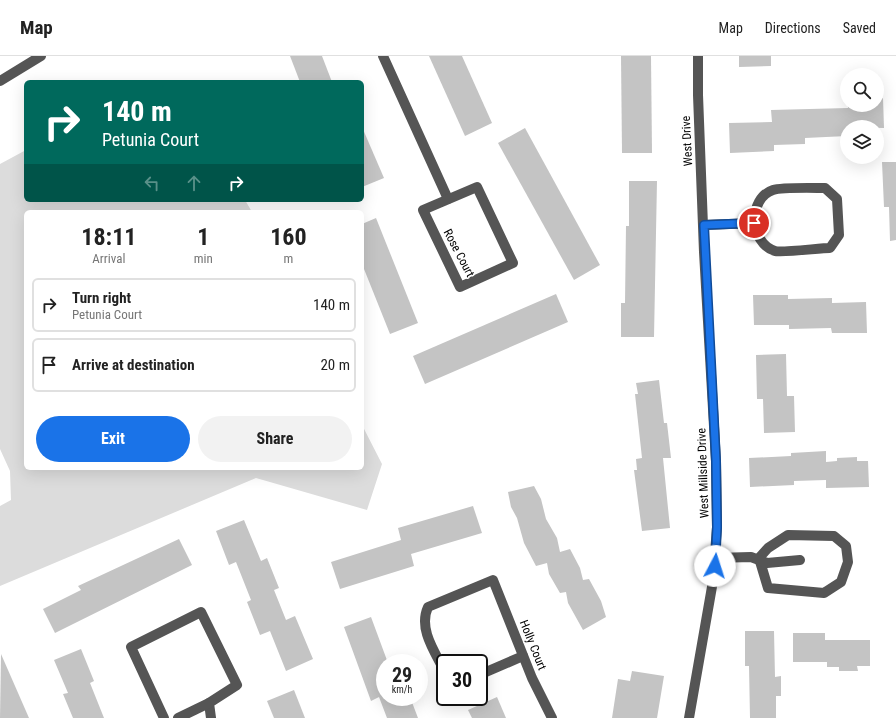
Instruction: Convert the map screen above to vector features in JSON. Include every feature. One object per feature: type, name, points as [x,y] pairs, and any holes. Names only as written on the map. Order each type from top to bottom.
[{"type":"street","points":[[0,81],[41,56]]},
{"type":"street","points":[[382,56],[448,199]]},
{"type":"street","name":"West Drive","points":[[698,56],[698,95],[704,225]]},
{"type":"street","name":"Rose Court","points":[[477,188],[513,263],[460,288],[423,210],[448,199],[477,188]]},
{"type":"street","points":[[825,188],[837,199],[840,235],[830,248],[775,252],[760,242],[754,223],[759,202],[772,190],[825,188]]},
{"type":"street","points":[[704,225],[754,223]]},
{"type":"street","name":"West Millside Drive","points":[[689,718],[713,581],[717,527],[716,461],[704,225]]},
{"type":"street","points":[[788,535],[834,536],[846,546],[848,562],[842,582],[824,593],[768,588],[759,558],[768,548],[788,535]]},
{"type":"street","points":[[715,558],[751,556],[759,558],[767,563],[800,560]]},
{"type":"street","name":"Holly Court","points":[[436,654],[427,634],[424,618],[428,607],[493,580],[524,656],[552,718]]},
{"type":"street","points":[[164,718],[131,647],[200,612],[236,685],[209,703],[178,718]]},
{"type":"street","points":[[488,671],[524,656]]},
{"type":"street","points":[[209,703],[211,718]]},
{"type":"shaded area","points":[[24,151],[24,202],[246,202],[251,210],[24,210],[24,470],[364,470],[364,429],[382,464],[367,510],[256,478],[0,586],[0,506],[11,500],[10,471],[0,449],[0,164]]},
{"type":"building","points":[[290,56],[322,56],[331,80],[299,80]]},
{"type":"building","points":[[429,56],[462,56],[492,123],[465,136]]},
{"type":"building","points":[[621,56],[651,56],[652,153],[622,153]]},
{"type":"building","points":[[739,56],[771,56],[771,66],[739,67]]},
{"type":"building","points":[[840,108],[840,112],[883,112],[884,120],[840,120],[840,136],[805,138],[805,144],[774,145],[774,151],[730,153],[729,123],[772,122],[771,110]]},
{"type":"building","points":[[525,128],[600,265],[574,280],[498,143]]},
{"type":"building","points":[[364,132],[384,178],[364,186]]},
{"type":"building","points":[[884,162],[896,162],[896,240],[890,241],[889,207],[884,207],[882,164],[884,164]]},
{"type":"building","points":[[629,181],[657,181],[654,337],[621,337],[621,303],[625,303],[626,226],[629,226]]},
{"type":"building","points":[[376,218],[418,323],[390,334],[364,269],[364,223]]},
{"type":"building","points":[[556,294],[568,322],[425,384],[413,356]]},
{"type":"building","points":[[753,295],[788,295],[788,299],[832,298],[832,303],[866,302],[867,333],[832,333],[831,328],[789,329],[789,325],[754,325]]},
{"type":"building","points":[[786,354],[787,396],[794,396],[795,432],[764,433],[763,399],[757,399],[756,355]]},
{"type":"building","points":[[659,380],[664,423],[667,423],[671,458],[663,458],[670,528],[642,531],[634,470],[637,470],[636,459],[642,458],[635,394],[638,394],[636,383]]},
{"type":"building","points":[[826,451],[826,462],[837,461],[837,458],[857,457],[857,461],[868,461],[869,487],[826,488],[826,480],[794,481],[794,485],[750,487],[749,458],[791,456],[791,453]]},
{"type":"building","points":[[534,486],[541,499],[546,519],[557,538],[560,552],[570,549],[580,568],[583,580],[589,579],[601,601],[606,617],[583,630],[568,603],[566,592],[560,593],[549,574],[547,563],[536,566],[524,543],[517,518],[511,507],[508,492]]},
{"type":"building","points":[[473,506],[482,533],[411,554],[414,566],[340,589],[331,562],[401,540],[398,528]]},
{"type":"building","points":[[244,520],[261,561],[267,558],[279,588],[274,590],[286,620],[295,616],[313,659],[286,671],[270,631],[260,635],[247,602],[251,600],[236,562],[229,565],[216,531]]},
{"type":"building","points":[[179,539],[192,565],[55,633],[43,609],[81,590],[78,586]]},
{"type":"building","points":[[371,617],[385,654],[376,654],[376,698],[371,701],[344,627]]},
{"type":"building","points":[[745,631],[774,631],[775,677],[781,676],[781,696],[776,696],[776,718],[750,718],[749,666],[745,666]]},
{"type":"building","points":[[793,633],[825,633],[825,640],[870,640],[870,666],[857,666],[858,671],[839,671],[839,667],[827,667],[827,662],[793,662]]},
{"type":"building","points":[[81,649],[94,681],[90,683],[104,718],[73,718],[63,694],[68,693],[54,660]]},
{"type":"building","points":[[1,654],[29,718],[0,718]]},
{"type":"building","points":[[632,671],[664,676],[657,718],[612,718],[618,679],[630,681]]},
{"type":"building","points":[[294,690],[305,718],[274,718],[267,701]]},
{"type":"building","points":[[497,697],[506,718],[472,718],[468,710],[477,706],[488,706],[488,701]]},
{"type":"building","points":[[382,706],[413,706],[418,718],[387,718]]},
{"type":"route","points":[[715,566],[717,527],[716,461],[714,441],[714,401],[704,252],[704,225],[754,223]]}]
